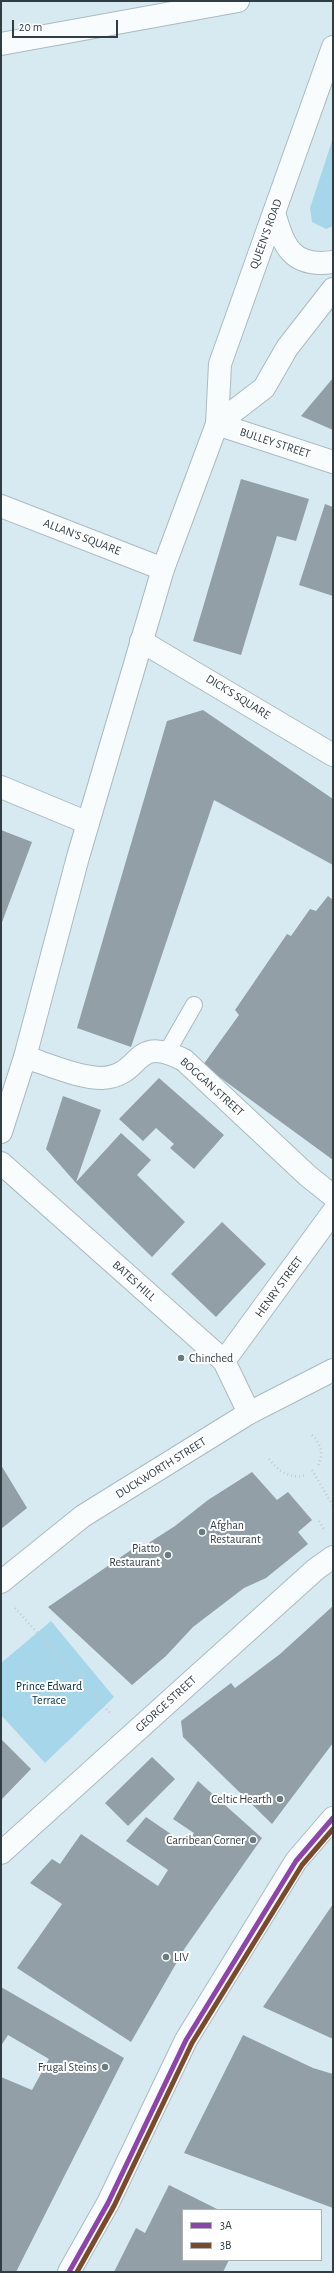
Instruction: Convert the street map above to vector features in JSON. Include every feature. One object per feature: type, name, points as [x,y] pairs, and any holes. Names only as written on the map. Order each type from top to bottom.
[{"type":"street","points":[[1,44],[238,1]]},
{"type":"street","name":"QUEEN'S ROAD","points":[[217,424],[220,364],[333,47]]},
{"type":"street","points":[[274,212],[280,236],[288,251],[303,261],[324,264],[333,262]]},
{"type":"street","points":[[1,1132],[25,1058],[88,823],[163,569],[217,424],[264,388],[287,348],[333,289]]},
{"type":"street","name":"BULLEY STREET","points":[[217,424],[333,462]]},
{"type":"street","name":"ALLAN'S SQUARE","points":[[1,506],[163,569]]},
{"type":"street","name":"DICK'S SQUARE","points":[[142,641],[333,755]]},
{"type":"street","points":[[1,787],[88,823]]},
{"type":"street","name":"BOGGAN STREET","points":[[25,1058],[81,1074],[102,1078],[122,1073],[140,1056],[154,1050],[168,1052],[184,1060],[308,1176],[333,1196]]},
{"type":"street","name":"BATES HILL","points":[[1,1163],[224,1361],[249,1413]]},
{"type":"street","name":"HENRY STREET","points":[[224,1361],[333,1212]]},
{"type":"street","name":"DUCKWORTH STREET","points":[[1,1582],[83,1516],[249,1413],[333,1370]]},
{"type":"street","name":"GEORGE STREET","points":[[1,1853],[316,1569],[333,1557]]},
{"type":"street","points":[[69,2272],[108,2203],[186,2040],[296,1861],[333,1818]]},
{"type":"lane","points":[[168,1052],[194,1005]]},
{"type":"path","points":[[312,1435],[321,1446],[322,1455],[318,1466]]},
{"type":"path","points":[[269,1459],[274,1466],[286,1474],[300,1476],[305,1475]]},
{"type":"path","points":[[312,1470],[333,1506]]},
{"type":"path","points":[[319,1521],[325,1531]]},
{"type":"path","points":[[15,1607],[112,1715]]},
{"type":"green space","points":[[333,138],[333,226],[326,229],[312,222],[310,208]]},
{"type":"green space","name":"Prince Edward Terrace","points":[[51,1621],[114,1697],[45,1763],[1,1715],[1,1663]]},
{"type":"building","points":[[333,378],[333,430],[301,416]]},
{"type":"building","points":[[241,479],[309,499],[296,541],[277,536],[241,655],[193,641]]},
{"type":"building","points":[[325,504],[333,507],[333,596],[299,585]]},
{"type":"building","points":[[203,710],[333,799],[333,865],[214,800],[131,1047],[77,1028],[167,721]]},
{"type":"building","points":[[1,830],[32,842],[1,925]]},
{"type":"building","points":[[328,896],[333,900],[333,1160],[203,1065],[239,1015],[235,1010],[287,934],[291,936],[310,909],[316,911]]},
{"type":"building","points":[[159,1078],[224,1135],[194,1169],[170,1148],[174,1144],[156,1128],[143,1141],[119,1119]]},
{"type":"building","points":[[63,1096],[101,1110],[76,1182],[121,1133],[151,1160],[137,1175],[185,1222],[152,1257],[76,1183],[46,1149]]},
{"type":"building","points":[[222,1222],[266,1264],[216,1317],[171,1274]]},
{"type":"building","points":[[1,1465],[27,1508],[1,1529]]},
{"type":"building","points":[[252,1472],[277,1500],[288,1492],[312,1520],[298,1532],[308,1544],[266,1578],[244,1588],[193,1627],[166,1656],[132,1685],[48,1607],[134,1548],[136,1551],[175,1526],[208,1500]]},
{"type":"building","points":[[333,1606],[333,1743],[272,1824],[183,1737],[181,1721],[231,1683],[235,1688],[280,1654]]},
{"type":"building","points":[[1,1739],[31,1769],[1,1800]]},
{"type":"building","points":[[152,1757],[175,1779],[128,1826],[105,1803]]},
{"type":"building","points":[[198,1781],[262,1838],[185,1948],[131,2042],[17,1968],[62,1904],[30,1883],[52,1859],[60,1864],[81,1834],[158,1886],[168,1870],[126,1841],[146,1817],[187,1845],[194,1833],[173,1819]]},
{"type":"building","points":[[333,1904],[333,2039],[263,2007]]},
{"type":"building","points":[[1,1987],[124,2058],[16,2272],[1,2272],[1,2077],[32,2090],[49,2059],[8,2035],[1,2046]]},
{"type":"building","points":[[243,2035],[313,2068],[333,2074],[333,2208],[184,2153]]},
{"type":"building","points":[[169,2185],[217,2209],[182,2209],[182,2261],[228,2261],[223,2272],[114,2272],[136,2228],[145,2233]]},
{"type":"transit line","name":"3A","points":[[69,2272],[108,2203],[186,2040],[296,1861],[333,1818]]},
{"type":"transit line","name":"3B","points":[[77,2272],[114,2206],[192,2043],[302,1865],[333,1829]]},
{"type":"place","name":"Chinched","points":[[181,1358]]},
{"type":"place","name":"Afghan Restaurant","points":[[202,1532]]},
{"type":"place","name":"Piatto Restaurant","points":[[168,1555]]},
{"type":"place","name":"Celtic Hearth","points":[[280,1799]]},
{"type":"place","name":"Carribean Corner","points":[[253,1840]]},
{"type":"place","name":"LIV","points":[[166,1957]]},
{"type":"place","name":"Frugal Steins","points":[[105,2067]]}]
